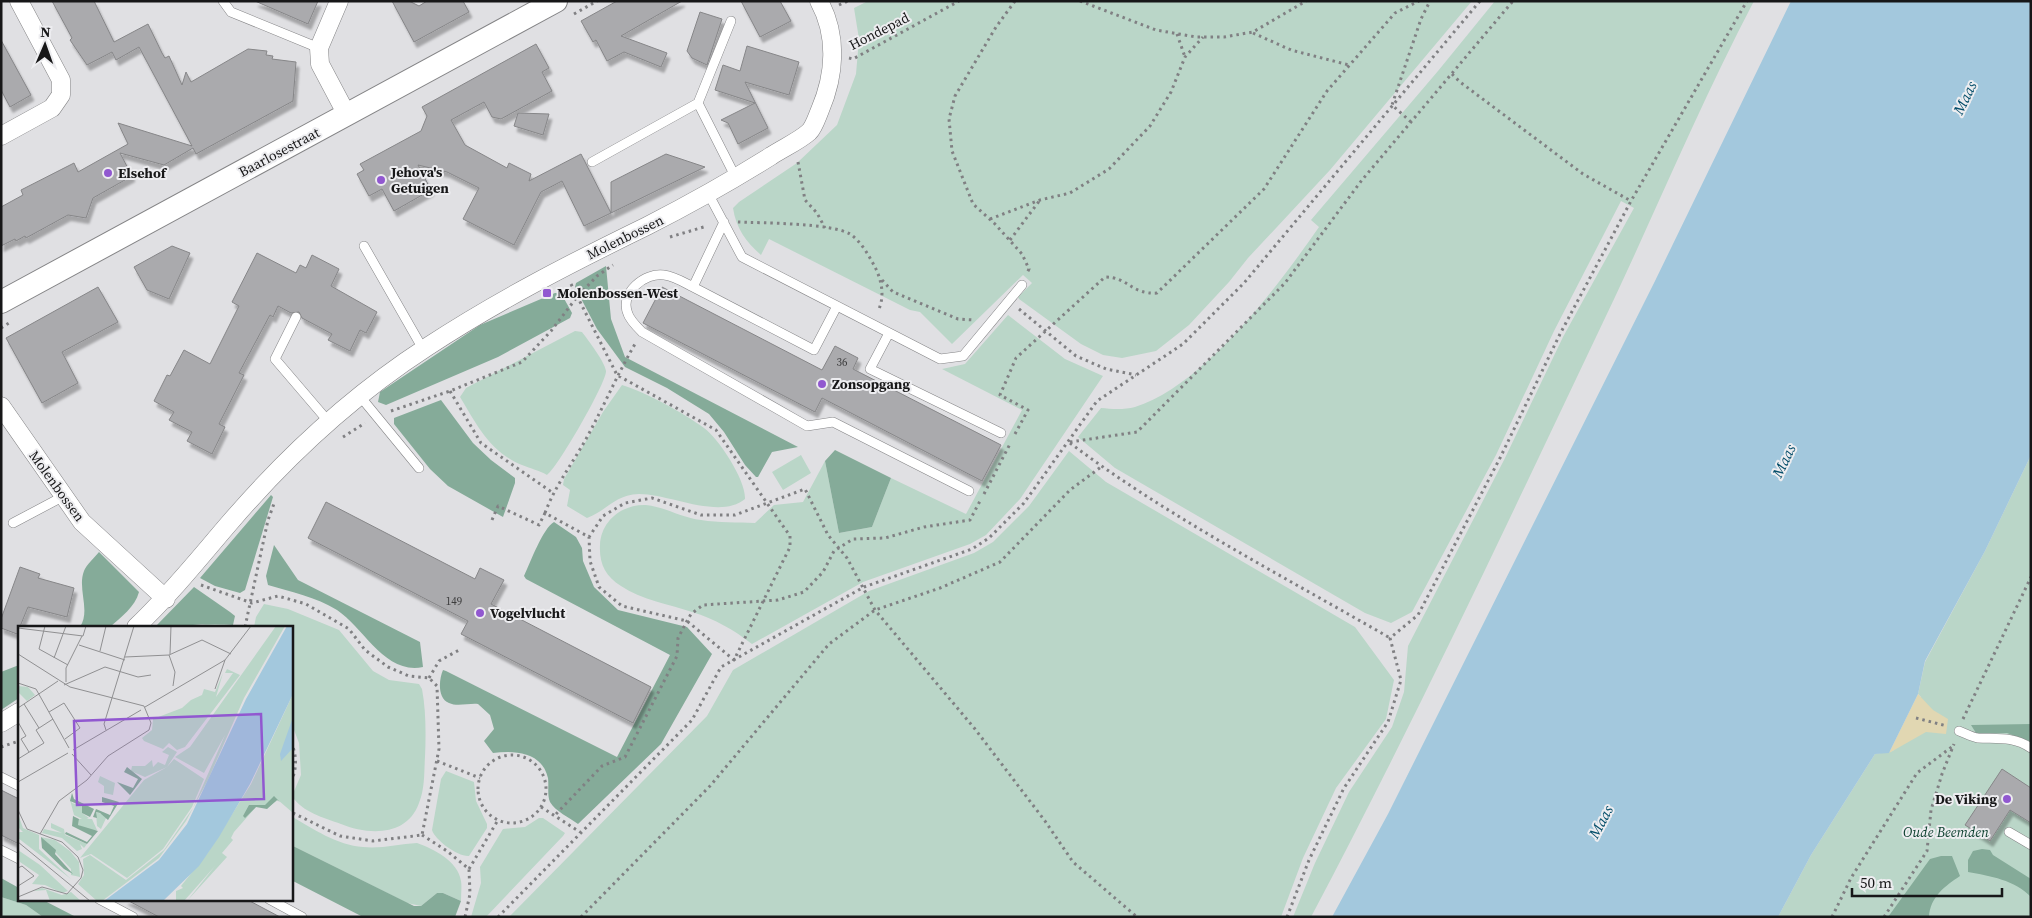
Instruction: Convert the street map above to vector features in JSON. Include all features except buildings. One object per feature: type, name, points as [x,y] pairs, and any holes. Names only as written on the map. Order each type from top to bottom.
[{"type":"street","points":[[1,136],[52,108],[61,95],[61,80],[19,1]]},
{"type":"street","points":[[339,1],[319,48],[320,64],[347,115]]},
{"type":"street","name":"Baarlosestraat","points":[[1,302],[556,1]]},
{"type":"street","name":"Molenbossen","points":[[137,626],[166,599],[239,512],[328,421],[359,395],[423,349],[485,310],[563,267],[709,195],[810,131],[828,90],[834,57],[825,11],[819,1]]},
{"type":"street","name":"Molenbossen","points":[[1,406],[82,522],[166,599]]},
{"type":"street","points":[[1,722],[18,713]]},
{"type":"lane","points":[[224,1],[231,12],[319,48]]},
{"type":"lane","points":[[592,162],[698,103],[732,22]]},
{"type":"lane","points":[[698,103],[736,178]]},
{"type":"lane","points":[[709,195],[742,257],[940,359],[963,356],[1022,285]]},
{"type":"lane","points":[[693,287],[724,222]]},
{"type":"lane","points":[[364,246],[423,349]]},
{"type":"lane","points":[[837,306],[814,350],[693,287],[665,275],[653,276],[639,282],[630,291],[626,304],[628,314],[642,332],[807,426],[833,422],[969,491]]},
{"type":"lane","points":[[296,317],[275,359],[328,421]]},
{"type":"lane","points":[[889,333],[870,369],[1001,433]]},
{"type":"lane","points":[[359,395],[419,468]]},
{"type":"lane","points":[[13,524],[64,496]]},
{"type":"lane","points":[[1959,731],[1975,738],[2003,737],[2023,742],[2031,748]]},
{"type":"lane","points":[[1,777],[18,786]]},
{"type":"lane","points":[[2009,832],[2031,845]]},
{"type":"lane","points":[[1,850],[18,858]]},
{"type":"lane","points":[[101,900],[134,917]]},
{"type":"lane","points":[[271,900],[302,917]]},
{"type":"path","name":"Hondepad","points":[[834,57],[853,59],[959,1]]},
{"type":"path","points":[[1015,1],[996,27],[955,96],[950,119],[952,151],[962,181],[973,204],[990,219],[1022,254],[1029,269],[1022,285]]},
{"type":"path","points":[[1080,1],[1156,30],[1203,37],[1253,32],[1306,1]]},
{"type":"path","points":[[556,814],[602,766],[624,757],[677,656],[678,638],[691,614],[703,604],[778,600],[804,592],[823,572],[834,552],[853,540],[885,538],[924,527],[970,520],[1028,410],[1000,395],[1016,358],[1105,277],[1116,277],[1144,294],[1157,293],[1264,189],[1327,90],[1395,13],[1419,1]]},
{"type":"path","points":[[1392,106],[1421,19],[1430,1]]},
{"type":"path","points":[[498,917],[692,720],[722,667],[864,587],[972,549],[989,538],[1024,503],[1097,401],[1183,344],[1244,283],[1480,1]]},
{"type":"path","points":[[1069,442],[1137,432],[1285,282],[1362,180],[1513,1]]},
{"type":"path","points":[[1390,638],[1418,615],[1500,458],[1560,334],[1631,201],[1747,1]]},
{"type":"path","points":[[1253,32],[1291,50],[1349,65]]},
{"type":"path","points":[[1176,34],[1185,57]]},
{"type":"path","points":[[990,219],[1040,200],[1070,193],[1109,169],[1150,126],[1171,92],[1185,57],[1203,37]]},
{"type":"path","points":[[1452,74],[1460,82],[1583,174],[1631,201]]},
{"type":"path","points":[[1392,106],[1411,122]]},
{"type":"path","points":[[793,142],[805,200],[817,213],[825,228]]},
{"type":"path","points":[[1010,240],[1040,200]]},
{"type":"path","points":[[563,267],[617,375],[716,430],[790,536],[790,547],[761,602],[734,660]]},
{"type":"path","points":[[881,279],[893,292],[958,319],[992,322]]},
{"type":"path","points":[[1010,300],[1076,356],[1106,369],[1136,375]]},
{"type":"path","points":[[492,520],[498,506],[539,524],[553,493],[585,440],[617,375],[642,332]]},
{"type":"path","points":[[450,390],[481,443],[553,493]]},
{"type":"path","points":[[337,441],[377,416]]},
{"type":"path","points":[[1069,442],[1100,466],[1164,506],[1390,638],[1401,680],[1388,722],[1344,788],[1309,860],[1287,917]]},
{"type":"path","points":[[581,917],[710,786],[829,644],[875,610],[940,588],[1000,562],[1070,490],[1100,466]]},
{"type":"path","points":[[734,660],[687,621],[622,606],[599,587],[590,561],[590,537],[603,516],[626,503],[652,498],[701,514],[735,515],[805,488],[828,535],[864,587],[875,610],[975,728],[1045,820],[1073,862],[1137,917]]},
{"type":"path","points":[[245,626],[252,603],[268,520],[280,495]]},
{"type":"path","points":[[545,513],[590,537]]},
{"type":"path","points":[[1884,917],[1927,851],[1931,810],[1963,718],[2031,577]]},
{"type":"path","points":[[184,578],[252,603],[278,596],[306,604],[349,629],[365,650],[388,667],[409,676],[429,678],[437,686],[440,749],[422,835]]},
{"type":"path","points":[[429,678],[439,661],[461,649]]},
{"type":"path","points":[[1916,718],[1959,731]]},
{"type":"path","points":[[1,747],[18,741]]},
{"type":"path","points":[[292,744],[296,752],[292,780]]},
{"type":"path","points":[[1832,917],[1851,878],[1917,773],[1954,745]]},
{"type":"path","points":[[503,756],[519,756],[534,762],[544,775],[546,792],[541,807],[533,816],[521,822],[508,823],[498,820],[486,811],[480,801],[478,789],[480,778],[488,764],[503,756]]},
{"type":"path","points":[[437,761],[480,778]]},
{"type":"path","points":[[541,807],[556,814],[580,832]]},
{"type":"path","points":[[292,812],[340,836],[373,841],[422,835],[447,851],[469,869]]},
{"type":"path","points":[[465,917],[470,894],[469,869],[498,820]]},
{"type":"green space","points":[[868,1],[1472,1],[1330,170],[1189,325],[1156,351],[1122,358],[1103,355],[1081,344],[1019,299],[1018,297],[1032,283],[1023,275],[952,344],[920,312],[910,310],[769,239],[761,255],[746,240],[739,228],[733,208],[797,163],[837,125],[856,74],[859,39],[854,8]]},
{"type":"green space","points":[[1495,1],[1754,1],[1717,74],[1615,297],[1429,686],[1311,917],[1293,917],[1315,863],[1349,792],[1392,727],[1404,692],[1408,646],[1504,460],[1563,337],[1634,208],[1621,201],[1554,331],[1496,455],[1412,612],[1391,623],[1365,613],[1115,468],[1078,437],[1101,408],[1135,407],[1161,395],[1188,378],[1238,331],[1283,277],[1319,227],[1311,220]]},
{"type":"green space","points":[[606,266],[611,319],[625,357],[798,447],[772,452],[758,477],[756,477],[745,465],[724,432],[709,414],[667,388],[625,367],[597,329],[575,287],[576,283]]},
{"type":"green space","points":[[555,293],[561,293],[572,313],[570,318],[498,357],[386,405],[378,402],[380,392],[480,325]]},
{"type":"green space","points":[[1008,315],[1065,359],[1103,376],[1020,499],[986,535],[970,544],[863,582],[752,644],[709,618],[629,591],[615,582],[607,573],[601,558],[601,536],[604,528],[621,511],[637,505],[646,505],[694,519],[714,522],[755,523],[774,505],[803,502],[825,461],[839,533],[872,527],[891,478],[966,514],[1022,410],[942,369],[965,364]]},
{"type":"green space","points":[[575,331],[582,332],[600,357],[606,371],[599,391],[581,425],[561,458],[547,475],[522,465],[501,453],[485,437],[460,397],[466,388]]},
{"type":"green space","points":[[622,385],[675,410],[696,422],[710,433],[724,450],[736,471],[741,481],[745,499],[735,505],[709,507],[651,495],[630,495],[617,500],[587,518],[567,506],[570,490],[563,485],[564,479],[603,412]]},
{"type":"green space","points":[[441,400],[473,443],[491,460],[515,478],[503,517],[448,486],[430,469],[394,424],[394,418]]},
{"type":"green space","points":[[835,450],[891,478],[872,527],[839,533],[825,461]]},
{"type":"green space","points":[[1069,451],[1106,482],[1355,627],[1394,680],[1386,719],[1336,788],[1303,858],[1281,917],[509,917],[707,716],[733,670],[869,591],[974,553],[993,542],[1029,506]]},
{"type":"green space","points":[[801,455],[811,473],[783,490],[772,472]]},
{"type":"green space","name":"Oude Beemden","points":[[2031,455],[2031,917],[1778,917],[1811,855],[1875,754],[1893,751],[1921,697],[1918,694],[1925,662],[1985,551]]},
{"type":"green space","points":[[271,495],[273,497],[245,590],[240,593],[215,586],[200,578]]},
{"type":"green space","points":[[554,522],[576,537],[582,548],[583,561],[594,587],[618,610],[687,627],[712,654],[661,744],[578,824],[559,811],[550,802],[548,778],[545,769],[540,763],[534,758],[518,753],[493,753],[484,741],[494,729],[490,715],[478,704],[456,705],[445,701],[440,688],[443,670],[617,757],[670,655],[526,579],[524,576],[537,546]]},
{"type":"green space","points":[[274,545],[298,580],[420,642],[423,667],[410,668],[397,664],[386,657],[347,618],[329,605],[268,585],[266,576]]},
{"type":"green space","points":[[99,552],[139,592],[131,607],[111,626],[80,626],[84,614],[82,578],[89,564]]},
{"type":"green space","points":[[194,587],[235,616],[233,625],[156,626]]},
{"type":"green space","points":[[264,604],[288,609],[339,630],[373,671],[389,680],[419,684],[422,689],[425,714],[424,780],[419,803],[406,822],[386,830],[374,831],[352,828],[314,814],[296,802],[292,796],[301,775],[299,743],[292,725],[292,626],[254,626],[256,617]]},
{"type":"green space","points":[[211,623],[233,625],[233,626],[198,626]]},
{"type":"green space","points":[[18,665],[18,699],[1,710],[1,672]]},
{"type":"green space","points":[[2031,724],[2031,742],[2007,733],[1976,733],[1971,725]]},
{"type":"green space","points":[[446,771],[474,782],[476,801],[487,824],[487,828],[469,856],[459,854],[447,847],[432,830],[441,779]]},
{"type":"green space","points":[[292,817],[326,836],[353,846],[376,847],[417,843],[444,857],[455,867],[461,881],[461,901],[443,893],[437,893],[421,906],[407,903],[292,846]]},
{"type":"green space","points":[[539,818],[543,818],[565,833],[486,917],[471,917],[481,883],[480,867],[503,829],[525,827]]},
{"type":"green space","points":[[292,845],[414,906],[421,906],[437,893],[443,893],[461,901],[455,917],[363,917],[292,881]]},
{"type":"green space","points":[[1990,850],[1993,855],[2031,879],[2031,897],[2018,886],[1993,877],[1968,872],[1968,860],[1973,851]]},
{"type":"green space","points":[[1952,856],[1960,876],[1944,888],[1935,898],[1929,917],[1888,917],[1930,859]]},
{"type":"green space","points":[[1,878],[18,887],[18,900],[43,900],[76,917],[43,917],[26,905],[1,897]]},
{"type":"green space","points":[[1,897],[26,905],[43,917],[1,917]]},
{"type":"sand","points":[[1918,694],[1933,710],[1948,719],[1946,734],[1926,732],[1889,753]]},
{"type":"water","name":"Maas","points":[[1791,1],[2031,1],[2031,455],[1985,551],[1925,661],[1918,694],[1889,753],[1875,754],[1811,855],[1778,917],[1332,917],[1388,814],[1655,281]]},
{"type":"place","name":"Elsehof","points":[[108,173]]},
{"type":"place","name":"Jehova's Getuigen","points":[[381,180]]},
{"type":"place","name":"Molenbossen-West","points":[[547,293]]},
{"type":"place","name":"Zonsopgang","points":[[822,384]]},
{"type":"place","name":"Vogelvlucht","points":[[480,613]]},
{"type":"place","name":"De Viking","points":[[2007,799]]}]
